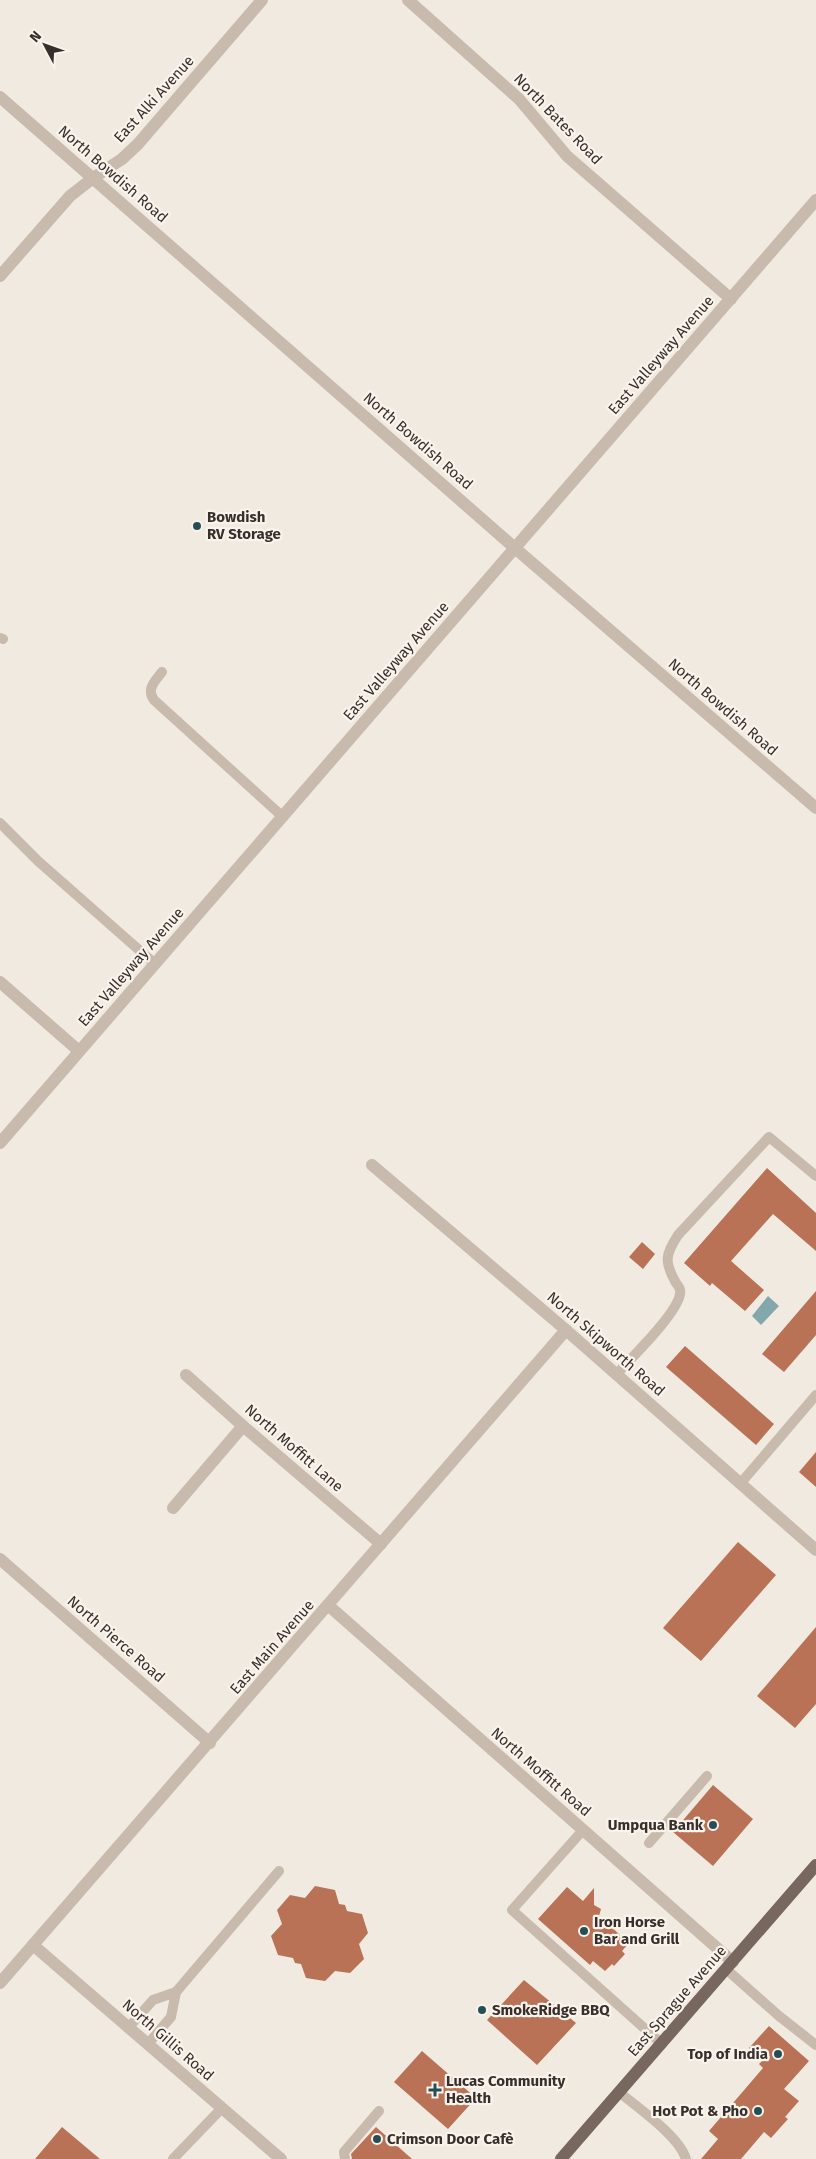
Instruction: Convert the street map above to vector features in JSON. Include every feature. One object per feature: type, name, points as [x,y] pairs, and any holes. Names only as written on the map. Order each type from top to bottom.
[{"type":"main road","name":"East Sprague Avenue","points":[[561,2159],[816,1865]]},
{"type":"street","name":"East Alki Avenue","points":[[0,276],[70,196],[122,159],[138,144],[262,0]]},
{"type":"street","name":"North Bates Road","points":[[408,0],[519,99],[567,156],[730,299]]},
{"type":"street","name":"North Bowdish Road","points":[[0,97],[516,549],[816,808]]},
{"type":"street","name":"East Valleyway Avenue","points":[[0,1143],[516,549],[816,200]]},
{"type":"street","points":[[0,982],[79,1051]]},
{"type":"street","name":"North Skipworth Road","points":[[372,1165],[566,1330],[816,1550]]},
{"type":"street","name":"East Main Avenue","points":[[0,1983],[566,1330]]},
{"type":"street","name":"North Moffitt Lane","points":[[186,1375],[381,1544]]},
{"type":"street","points":[[173,1508],[243,1426]]},
{"type":"street","name":"North Pierce Road","points":[[1,1564],[210,1743]]},
{"type":"street","name":"North Moffitt Road","points":[[328,1606],[583,1830],[729,1966]]},
{"type":"street","name":"North Gillis Road","points":[[33,1945],[282,2159]]},
{"type":"lane","points":[[162,672],[152,686],[151,696],[154,700],[283,817]]},
{"type":"lane","points":[[0,823],[38,861],[155,964]]},
{"type":"lane","points":[[616,1375],[661,1325],[678,1300],[681,1290],[666,1262],[670,1248],[678,1235],[769,1137],[816,1176]]},
{"type":"lane","points":[[740,1484],[816,1394]]},
{"type":"lane","points":[[649,1844],[707,1776]]},
{"type":"lane","points":[[583,1830],[512,1910],[662,2044]]},
{"type":"lane","points":[[148,2044],[170,2017],[176,1992],[279,1871]]},
{"type":"lane","points":[[729,1966],[779,2016],[816,2045]]},
{"type":"lane","points":[[129,2027],[153,2000],[176,1992]]},
{"type":"lane","points":[[619,2092],[668,2134],[683,2150],[686,2159]]},
{"type":"lane","points":[[173,2159],[222,2108]]},
{"type":"lane","points":[[345,2159],[344,2152],[379,2111]]},
{"type":"water","points":[[768,1296],[779,1306],[761,1325],[752,1316]]},
{"type":"building","points":[[767,1168],[816,1213],[816,1251],[773,1214],[731,1261],[764,1290],[745,1311],[712,1283],[710,1286],[684,1263]]},
{"type":"building","points":[[642,1242],[655,1254],[643,1269],[629,1257]]},
{"type":"building","points":[[816,1291],[816,1335],[784,1372],[762,1354]]},
{"type":"building","points":[[685,1346],[774,1424],[756,1445],[666,1367]]},
{"type":"building","points":[[816,1452],[816,1487],[799,1472]]},
{"type":"building","points":[[738,1542],[776,1575],[701,1661],[663,1628]]},
{"type":"building","points":[[816,1627],[816,1704],[795,1728],[757,1696]]},
{"type":"building","name":"Umpqua Bank","points":[[713,1785],[753,1819],[713,1866],[673,1832]]},
{"type":"building","points":[[315,1886],[335,1890],[339,1904],[345,1905],[347,1911],[362,1914],[368,1933],[359,1944],[364,1959],[350,1973],[335,1971],[325,1981],[306,1978],[301,1964],[295,1963],[293,1958],[278,1955],[271,1936],[282,1924],[277,1910],[290,1895],[305,1898]]},
{"type":"building","name":"Iron Horse Bar and Grill","points":[[567,1887],[583,1901],[594,1888],[594,1905],[601,1909],[599,1916],[629,1943],[622,1951],[625,1954],[614,1966],[612,1964],[605,1971],[593,1961],[590,1965],[538,1919]]},
{"type":"building","points":[[524,1980],[576,2023],[537,2065],[487,2020]]},
{"type":"building","name":"Hot Pot & Pho","points":[[769,2026],[809,2061],[784,2089],[799,2101],[785,2117],[788,2119],[771,2138],[764,2132],[741,2159],[701,2159],[718,2139],[709,2131],[763,2068],[759,2064],[763,2060],[749,2048]]},
{"type":"building","name":"Lucas Community Health","points":[[422,2051],[476,2098],[448,2129],[394,2082]]},
{"type":"building","points":[[62,2127],[100,2159],[35,2159]]},
{"type":"building","name":"Crimson Door Cafè","points":[[376,2127],[412,2159],[352,2159],[351,2154]]},
{"type":"place","name":"Bowdish RV Storage","points":[[197,526]]},
{"type":"place","name":"Umpqua Bank","points":[[713,1825]]},
{"type":"place","name":"Iron Horse Bar and Grill","points":[[584,1931]]},
{"type":"place","name":"SmokeRidge BBQ","points":[[482,2010]]},
{"type":"place","name":"Top of India","points":[[778,2054]]},
{"type":"place","name":"Lucas Community Health","points":[[435,2090]]},
{"type":"place","name":"Hot Pot & Pho","points":[[758,2111]]},
{"type":"place","name":"Crimson Door Cafè","points":[[377,2139]]}]
